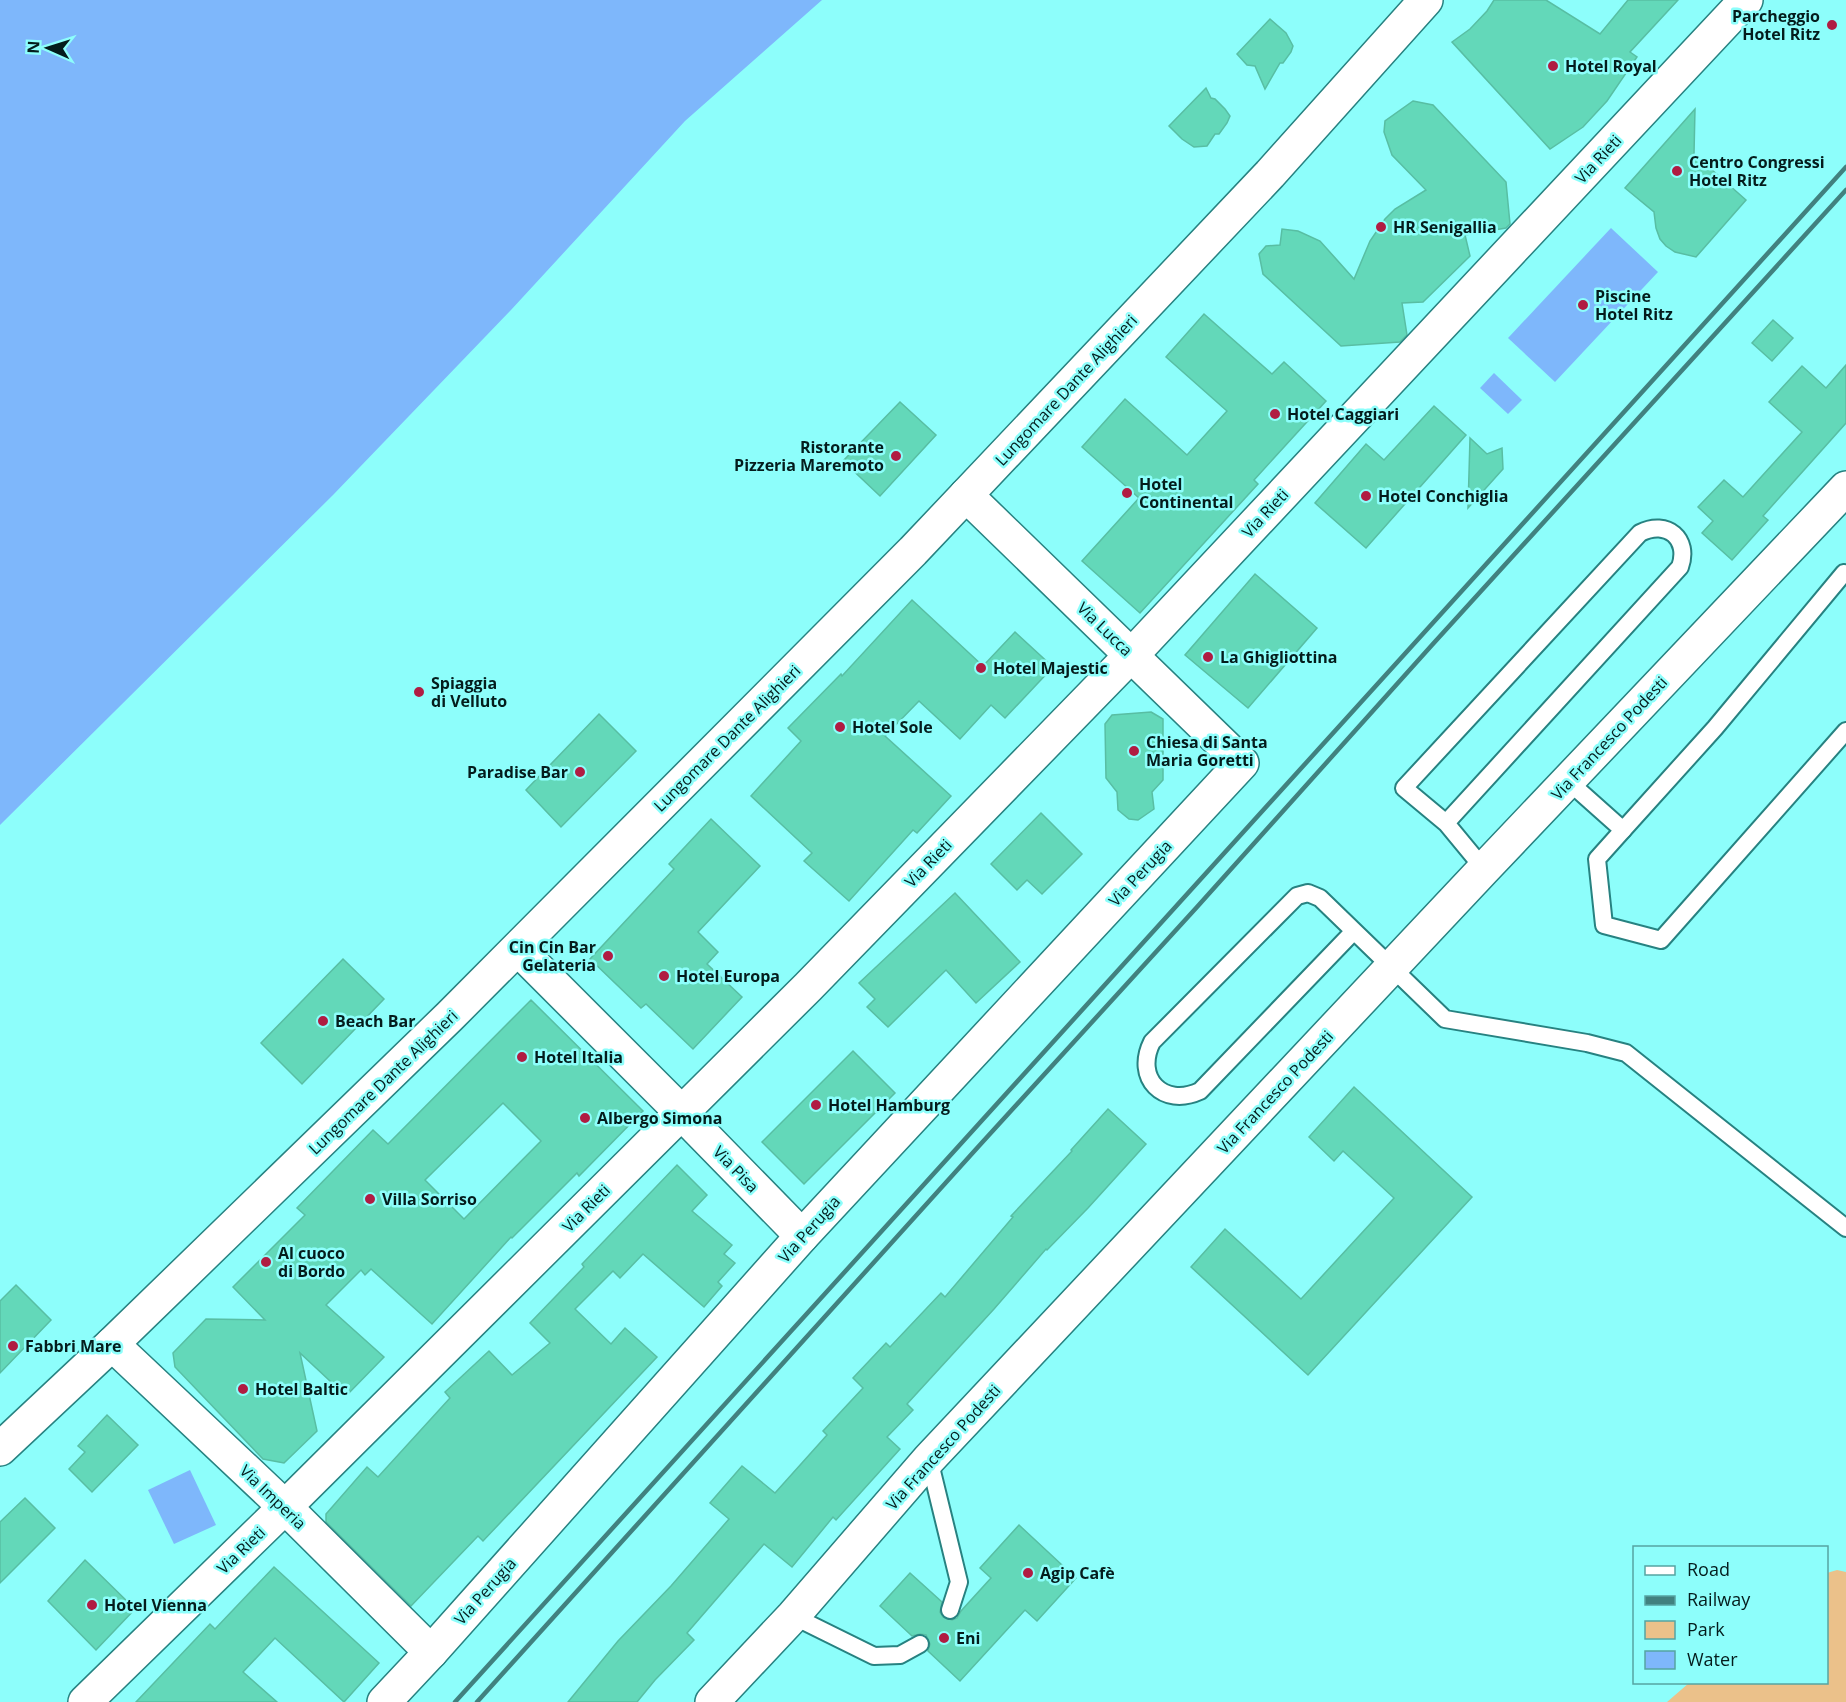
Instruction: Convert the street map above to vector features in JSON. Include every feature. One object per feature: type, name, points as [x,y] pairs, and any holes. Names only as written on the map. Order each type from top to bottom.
[{"type":"street","name":"Lungomare Dante Alighieri","points":[[0,1449],[112,1344],[518,949],[966,495],[1270,174],[1426,0]]},
{"type":"street","name":"Via Rieti","points":[[85,1702],[285,1507],[808,987],[1131,654],[1746,0]]},
{"type":"street","name":"Via Francesco Podesti","points":[[712,1702],[793,1616],[929,1459],[1846,488]]},
{"type":"street","name":"Via Lucca","points":[[966,495],[1242,763]]},
{"type":"street","name":"Via Perugia","points":[[384,1702],[802,1236],[1242,763]]},
{"type":"street","name":"Via Pisa","points":[[518,949],[802,1236]]},
{"type":"street","name":"Via Imperia","points":[[112,1344],[285,1507],[430,1652]]},
{"type":"lane","points":[[1446,823],[1680,567],[1683,550],[1675,535],[1658,528],[1640,533],[1404,788],[1446,823],[1484,869]]},
{"type":"lane","points":[[1846,575],[1844,573],[1714,728],[1597,859],[1604,925],[1661,940],[1846,731]]},
{"type":"lane","points":[[1568,781],[1623,830]]},
{"type":"lane","points":[[1354,931],[1200,1091],[1189,1096],[1166,1095],[1151,1081],[1145,1061],[1152,1042],[1297,896],[1308,893],[1320,898],[1446,1018],[1587,1042],[1626,1053],[1846,1228]]},
{"type":"lane","points":[[929,1459],[959,1582],[950,1610]]},
{"type":"lane","points":[[793,1616],[874,1656],[900,1654],[920,1644]]},
{"type":"green space","points":[[1837,1570],[1846,1572],[1846,1702],[1667,1702],[1688,1684],[1828,1684],[1828,1573]]},
{"type":"water","points":[[0,0],[822,0],[685,121],[511,310],[333,495],[0,825]]},
{"type":"water","name":"Piscine Hotel Ritz","points":[[1611,228],[1658,272],[1555,382],[1508,338]]},
{"type":"water","points":[[1494,373],[1522,400],[1508,414],[1480,388]]},
{"type":"water","points":[[190,1470],[216,1525],[174,1544],[148,1490]]},
{"type":"building","name":"Hotel Royal","points":[[1494,0],[1546,0],[1600,34],[1628,0],[1678,0],[1630,52],[1637,57],[1607,101],[1583,127],[1550,149],[1452,42],[1470,29]]},
{"type":"building","points":[[1270,19],[1286,33],[1293,46],[1265,89],[1255,66],[1247,65],[1237,54]]},
{"type":"building","points":[[1206,88],[1211,98],[1215,99],[1230,116],[1219,134],[1215,134],[1207,146],[1194,147],[1169,126]]},
{"type":"building","points":[[1413,101],[1433,105],[1506,182],[1510,224],[1506,228],[1465,235],[1470,256],[1423,302],[1402,303],[1407,335],[1400,342],[1341,346],[1263,274],[1259,254],[1266,246],[1280,245],[1282,229],[1298,231],[1320,241],[1354,279],[1370,241],[1385,219],[1395,209],[1426,190],[1392,155],[1384,132],[1385,121]]},
{"type":"building","name":"Centro Congressi Hotel Ritz","points":[[1695,109],[1694,154],[1746,200],[1696,257],[1675,252],[1666,246],[1660,239],[1656,228],[1654,212],[1625,188]]},
{"type":"building","points":[[1204,314],[1272,374],[1284,362],[1326,401],[1254,480],[1258,484],[1140,613],[1082,561],[1139,498],[1082,447],[1125,399],[1187,455],[1227,411],[1166,357]]},
{"type":"building","points":[[1773,320],[1793,338],[1772,361],[1752,343]]},
{"type":"building","points":[[1846,365],[1846,423],[1763,516],[1768,520],[1732,560],[1702,533],[1713,521],[1698,507],[1724,480],[1743,497],[1802,432],[1769,402],[1802,366],[1826,388]]},
{"type":"building","points":[[900,402],[936,435],[880,496],[843,461]]},
{"type":"building","name":"Hotel Conchiglia","points":[[1434,406],[1466,435],[1366,548],[1315,503],[1366,444],[1384,460]]},
{"type":"building","points":[[1470,438],[1487,454],[1502,448],[1503,469],[1468,508]]},
{"type":"building","points":[[1255,574],[1317,628],[1248,708],[1185,655]]},
{"type":"building","points":[[912,600],[983,666],[1015,632],[1053,667],[1005,718],[991,705],[960,739],[919,701],[885,736],[951,796],[917,833],[913,830],[849,901],[804,861],[812,853],[751,796],[801,741],[788,728],[841,674],[842,676]]},
{"type":"building","name":"Chiesa di Santa Maria Goretti","points":[[1151,712],[1163,719],[1163,780],[1152,792],[1154,809],[1138,820],[1129,819],[1118,810],[1117,792],[1106,778],[1105,724],[1112,715]]},
{"type":"building","points":[[599,714],[636,751],[561,827],[526,790]]},
{"type":"building","points":[[1041,813],[1082,854],[1042,894],[1027,880],[1017,890],[991,864]]},
{"type":"building","name":"Hotel Europa","points":[[711,819],[760,866],[698,932],[718,952],[707,964],[742,997],[693,1049],[646,1004],[641,1008],[590,959],[674,869],[669,864]]},
{"type":"building","points":[[955,893],[1020,962],[976,1003],[946,970],[888,1027],[867,1007],[875,999],[859,983]]},
{"type":"building","name":"Beach Bar","points":[[343,959],[384,999],[302,1084],[261,1043]]},
{"type":"building","points":[[531,1000],[643,1111],[579,1176],[577,1173],[511,1237],[432,1324],[371,1269],[365,1275],[361,1270],[326,1305],[384,1357],[346,1396],[300,1353],[317,1431],[284,1463],[263,1459],[175,1367],[173,1353],[206,1319],[265,1320],[233,1287],[305,1215],[297,1208],[373,1130],[388,1144]],"holes":[[[503,1103],[541,1141],[464,1219],[425,1180]]]},
{"type":"building","points":[[853,1051],[895,1093],[804,1184],[762,1142]]},
{"type":"building","points":[[1354,1087],[1472,1197],[1308,1375],[1191,1267],[1225,1229],[1301,1299],[1394,1198],[1343,1151],[1334,1161],[1309,1137]]},
{"type":"building","points":[[1108,1109],[1146,1144],[1088,1208],[1046,1249],[907,1404],[913,1410],[887,1437],[900,1449],[836,1520],[833,1517],[792,1567],[764,1544],[687,1633],[694,1640],[637,1702],[568,1702],[618,1641],[671,1586],[729,1519],[710,1503],[742,1466],[775,1493],[827,1435],[823,1431],[863,1388],[853,1378],[886,1343],[890,1347],[941,1293],[945,1297],[1013,1217],[1011,1216]]},
{"type":"building","points":[[677,1165],[707,1195],[692,1211],[732,1245],[724,1254],[735,1263],[718,1282],[722,1286],[704,1307],[643,1254],[620,1278],[613,1271],[575,1309],[611,1344],[625,1328],[657,1357],[483,1541],[478,1536],[411,1606],[326,1522],[326,1514],[367,1467],[378,1477],[450,1398],[445,1392],[489,1351],[512,1375],[550,1343],[530,1323],[584,1267],[582,1264]]},
{"type":"building","name":"Fabbri Mare","points":[[16,1285],[51,1320],[0,1373],[0,1301]]},
{"type":"building","points":[[107,1415],[138,1445],[92,1492],[69,1469],[85,1452],[78,1446]]},
{"type":"building","points":[[25,1498],[55,1528],[0,1583],[0,1522]]},
{"type":"building","points":[[1019,1525],[1076,1578],[1037,1621],[1025,1610],[960,1681],[928,1651],[930,1644],[926,1635],[912,1636],[880,1606],[910,1573],[942,1602],[940,1612],[943,1617],[952,1620],[957,1618],[991,1578],[980,1568]]},
{"type":"building","name":"Hotel Vienna","points":[[85,1560],[135,1609],[96,1650],[48,1601]]},
{"type":"building","points":[[274,1567],[379,1663],[344,1702],[275,1638],[243,1672],[277,1702],[136,1702],[210,1624],[215,1629]]},
{"type":"railway","points":[[455,1702],[1846,167]]},
{"type":"railway","points":[[477,1702],[1846,190]]},
{"type":"place","name":"Parcheggio Hotel Ritz","points":[[1832,25]]},
{"type":"place","name":"Hotel Royal","points":[[1553,66]]},
{"type":"place","name":"Centro Congressi Hotel Ritz","points":[[1677,171]]},
{"type":"place","name":"HR Senigallia","points":[[1381,227]]},
{"type":"place","name":"Piscine Hotel Ritz","points":[[1583,305]]},
{"type":"place","name":"Hotel Caggiari","points":[[1275,414]]},
{"type":"place","name":"Ristorante Pizzeria Maremoto","points":[[896,456]]},
{"type":"place","name":"Hotel Continental","points":[[1127,493]]},
{"type":"place","name":"Hotel Conchiglia","points":[[1366,496]]},
{"type":"place","name":"La Ghigliottina","points":[[1208,657]]},
{"type":"place","name":"Hotel Majestic","points":[[981,668]]},
{"type":"place","name":"Spiaggia di Velluto","points":[[419,692]]},
{"type":"place","name":"Hotel Sole","points":[[840,727]]},
{"type":"place","name":"Chiesa di Santa Maria Goretti","points":[[1134,751]]},
{"type":"place","name":"Paradise Bar","points":[[580,772]]},
{"type":"place","name":"Cin Cin Bar Gelateria","points":[[608,956]]},
{"type":"place","name":"Hotel Europa","points":[[664,976]]},
{"type":"place","name":"Beach Bar","points":[[323,1021]]},
{"type":"place","name":"Hotel Italia","points":[[522,1057]]},
{"type":"place","name":"Hotel Hamburg","points":[[816,1105]]},
{"type":"place","name":"Albergo Simona","points":[[585,1118]]},
{"type":"place","name":"Villa Sorriso","points":[[370,1199]]},
{"type":"place","name":"Al cuoco di Bordo","points":[[266,1262]]},
{"type":"place","name":"Fabbri Mare","points":[[13,1346]]},
{"type":"place","name":"Hotel Baltic","points":[[243,1389]]},
{"type":"place","name":"Agip Cafè","points":[[1028,1573]]},
{"type":"place","name":"Hotel Vienna","points":[[92,1605]]},
{"type":"place","name":"Eni","points":[[944,1638]]}]
